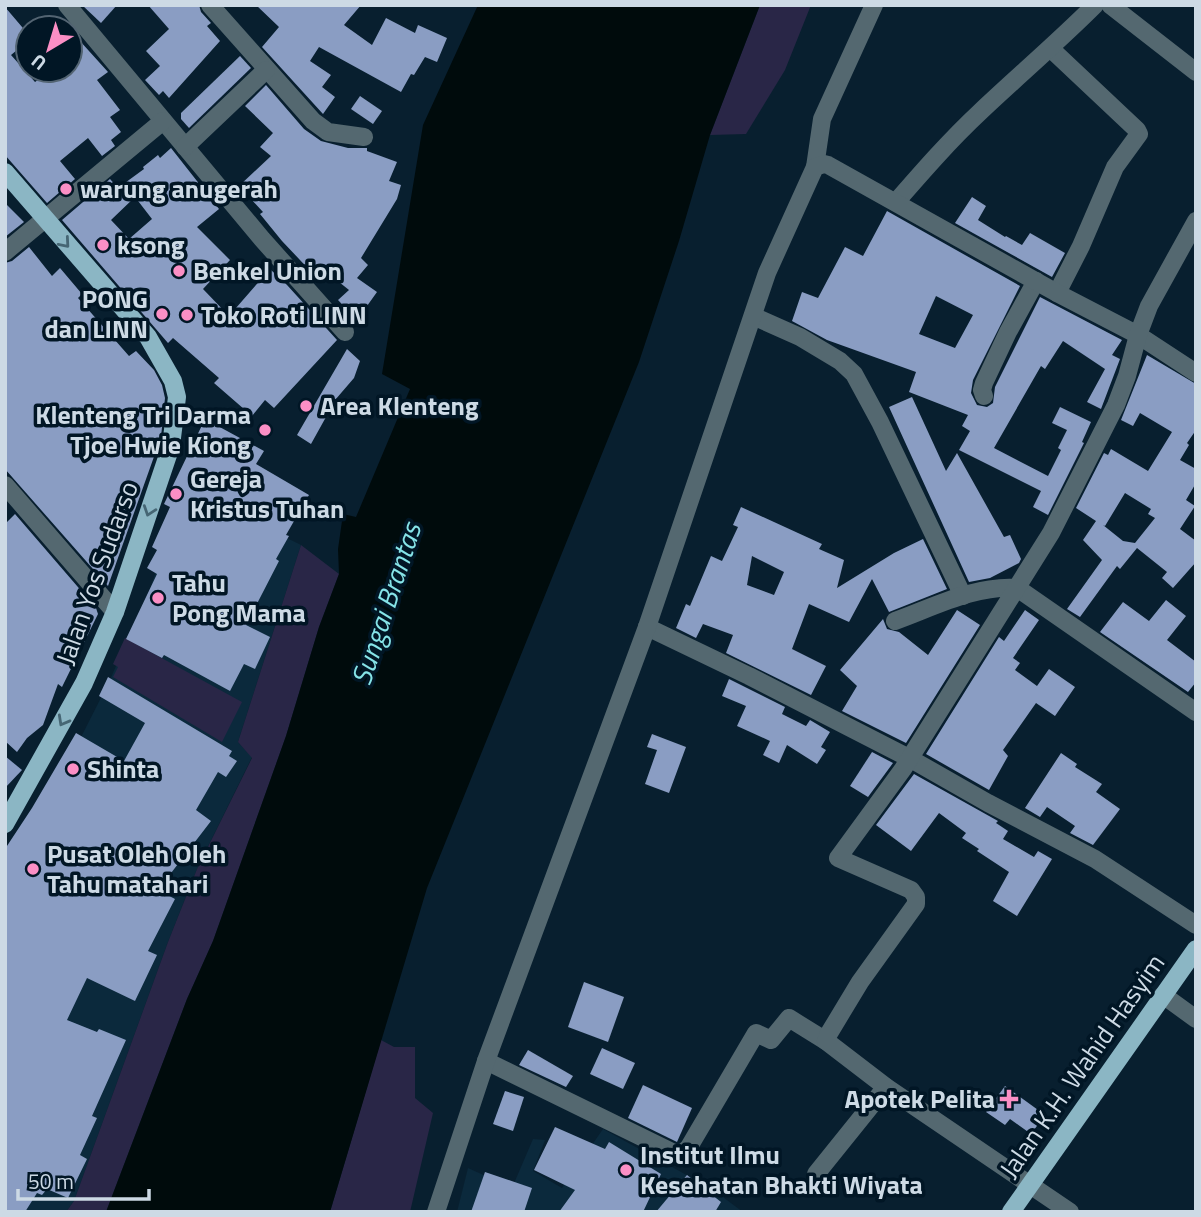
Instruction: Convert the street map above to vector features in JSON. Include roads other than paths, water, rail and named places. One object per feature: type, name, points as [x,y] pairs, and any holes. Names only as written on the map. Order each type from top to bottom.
[{"type":"main road","name":"Jalan Yos Sudarso","points":[[5,172],[148,337],[173,381],[177,397],[171,446],[115,612],[84,683],[5,824]]},
{"type":"main road","name":"Jalan K.H. Wahid Hasyim","points":[[1011,1212],[1196,949]]},
{"type":"street","points":[[67,5],[262,239],[345,332]]},
{"type":"street","points":[[210,5],[322,129],[335,134],[364,137]]},
{"type":"street","points":[[436,1212],[486,1061],[647,627],[767,273],[815,167],[822,120],[874,5]]},
{"type":"street","points":[[896,202],[971,121],[1095,5]]},
{"type":"street","points":[[1110,5],[1196,72]]},
{"type":"street","points":[[1051,49],[1139,134],[1115,167],[1081,246],[1057,293]]},
{"type":"street","points":[[185,147],[266,70]]},
{"type":"street","points":[[5,252],[163,121]]},
{"type":"street","points":[[815,167],[828,165],[1057,293],[1138,335],[1196,373]]},
{"type":"street","points":[[826,1041],[860,982],[916,904],[916,897],[911,890],[838,858],[903,769],[1057,522],[1116,405],[1128,376],[1138,335],[1149,306],[1196,221]]},
{"type":"street","points":[[984,396],[984,383],[1036,281]]},
{"type":"street","points":[[752,316],[800,337],[841,361],[854,374],[880,422],[963,596]]},
{"type":"street","points":[[5,485],[115,612]]},
{"type":"street","points":[[895,621],[963,596],[995,588],[1017,588],[1196,712]]},
{"type":"street","points":[[647,627],[750,676],[909,758],[1095,859],[1196,926]]},
{"type":"street","points":[[1163,995],[1196,1019]]},
{"type":"street","points":[[486,1061],[681,1154],[689,1147],[756,1033],[771,1040],[789,1018],[1070,1212]]},
{"type":"street","points":[[816,1174],[886,1087]]},
{"type":"water","name":"Sungai Brantas","points":[[478,5],[760,5],[710,135],[639,362],[427,888],[330,1212],[106,1212],[187,999],[213,941],[286,736],[319,627],[339,574],[338,549],[343,514],[356,517],[410,389],[382,374],[423,125]]},
{"type":"place","name":"warung anugerah","points":[[66,189]]},
{"type":"place","name":"ksong","points":[[103,245]]},
{"type":"place","name":"Benkel Union","points":[[179,271]]},
{"type":"place","name":"PONG dan LINN","points":[[162,314]]},
{"type":"place","name":"Toko Roti LINN","points":[[187,315]]},
{"type":"place","name":"Area Klenteng","points":[[306,406]]},
{"type":"place","name":"Klenteng Tri Darma Tjoe Hwie Kiong","points":[[265,430]]},
{"type":"place","name":"Gereja Kristus Tuhan","points":[[176,494]]},
{"type":"place","name":"Tahu Pong Mama","points":[[158,598]]},
{"type":"place","name":"Shinta","points":[[73,769]]},
{"type":"place","name":"Pusat Oleh Oleh Tahu matahari","points":[[33,869]]},
{"type":"place","name":"Apotek Pelita","points":[[1009,1099]]},
{"type":"place","name":"Institut Ilmu Kesehatan Bhakti Wiyata","points":[[626,1170]]}]
